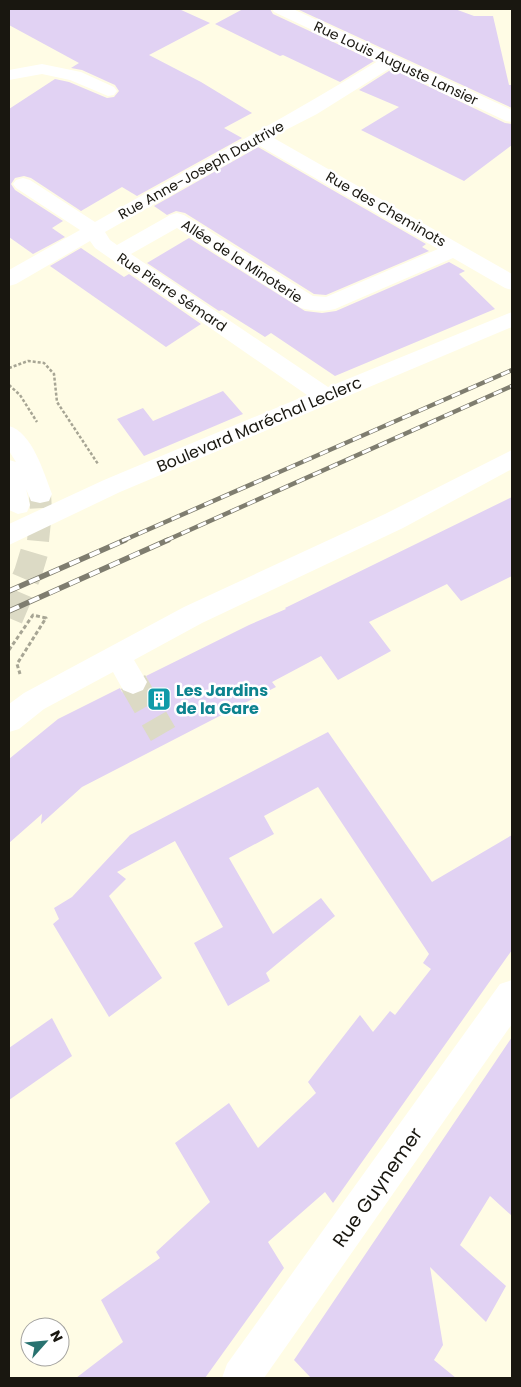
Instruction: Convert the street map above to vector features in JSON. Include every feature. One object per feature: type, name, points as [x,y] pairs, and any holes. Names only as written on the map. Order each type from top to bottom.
[{"type":"street","name":"Rue Louis Auguste Lansier","points":[[280,9],[512,117]]},
{"type":"street","name":"Rue Anne-Joseph Dautrive","points":[[9,279],[258,137],[311,110],[392,60]]},
{"type":"street","points":[[9,75],[42,69],[75,76],[108,91]]},
{"type":"street","name":"Rue des Cheminots","points":[[258,137],[512,283]]},
{"type":"street","name":"Rue Pierre Sémard","points":[[23,184],[94,230],[102,244],[116,254],[326,396]]},
{"type":"street","name":"Allée de la Minoterie","points":[[116,254],[177,219],[308,303],[328,304],[444,255],[454,248]]},
{"type":"street","name":"Boulevard Maréchal Leclerc","points":[[9,535],[112,486],[512,319]]},
{"type":"street","points":[[9,434],[26,457],[40,494]]},
{"type":"street","points":[[9,720],[34,701],[193,615],[394,521],[512,458]]},
{"type":"street","points":[[9,469],[18,505]]},
{"type":"street","points":[[118,656],[133,682]]},
{"type":"street","name":"Rue Guynemer","points":[[241,1378],[512,996]]},
{"type":"path","points":[[9,368],[28,361],[44,363],[54,374],[57,402],[112,486]]},
{"type":"path","points":[[9,650],[33,615],[46,618],[17,664],[20,673]]},
{"type":"building","points":[[9,9],[179,9],[210,23],[149,55],[201,82],[252,113],[224,128],[242,138],[137,196],[122,187],[81,211],[31,178],[24,176],[15,178],[11,184],[15,190],[63,221],[52,228],[65,237],[33,254],[9,237],[9,109],[55,79],[69,82],[107,98],[114,97],[119,91],[115,85],[82,70],[71,68],[79,63],[9,25]]},
{"type":"building","points":[[243,9],[270,9],[273,14],[374,61],[340,82],[283,55],[280,56],[215,24]]},
{"type":"building","points":[[297,9],[455,9],[474,16],[493,16],[509,85],[512,85],[512,108]]},
{"type":"building","points":[[392,69],[505,123],[512,124],[512,145],[464,181],[361,130],[399,107],[359,90]]},
{"type":"building","points":[[258,147],[426,244],[422,247],[429,251],[326,295],[314,294],[185,213],[176,211],[167,215],[154,206]]},
{"type":"building","points":[[189,238],[305,311],[322,313],[336,311],[449,262],[465,271],[459,274],[495,309],[335,376],[271,333],[265,337],[222,310],[219,311],[147,263]]},
{"type":"building","points":[[81,248],[124,277],[129,274],[201,324],[166,347],[50,266]]},
{"type":"building","points":[[223,391],[243,414],[144,456],[117,419],[143,408],[153,421]]},
{"type":"building","points":[[512,497],[512,576],[461,601],[447,584],[369,622],[391,651],[338,680],[321,656],[272,682],[276,687],[82,787],[41,824],[42,814],[9,843],[9,759],[58,719],[120,688],[122,692],[132,696],[144,692],[149,683],[146,676]]},
{"type":"building","points":[[328,732],[432,882],[512,835],[512,950],[333,1203],[325,1192],[268,1242],[284,1268],[205,1378],[76,1378],[123,1342],[101,1300],[160,1258],[156,1252],[210,1202],[175,1143],[229,1103],[258,1148],[316,1093],[308,1082],[360,1015],[373,1032],[390,1011],[395,1015],[431,969],[423,963],[429,954],[318,787],[264,816],[274,834],[229,858],[273,934],[321,898],[335,916],[266,973],[270,981],[228,1006],[194,943],[223,927],[175,841],[117,872],[126,879],[109,896],[162,978],[109,1017],[53,924],[59,919],[54,908],[72,897],[130,835]]},
{"type":"building","points":[[52,1018],[72,1056],[9,1100],[9,1048]]},
{"type":"building","points":[[512,1037],[512,1216],[490,1196],[460,1245],[506,1286],[486,1322],[430,1267],[443,1345],[434,1360],[456,1378],[311,1378],[294,1360]]},
{"type":"tunnel","points":[[38,541],[41,511],[40,494]]},
{"type":"tunnel","points":[[9,618],[28,573],[38,540]]},
{"type":"tunnel","points":[[133,682],[163,734]]},
{"type":"railway","points":[[122,541],[512,370]]},
{"type":"railway","points":[[165,541],[512,386]]},
{"type":"railway","points":[[9,591],[125,540]]},
{"type":"railway","points":[[9,611],[168,540]]},
{"type":"place","name":"Les Jardins de la Gare","points":[[159,699]]}]
